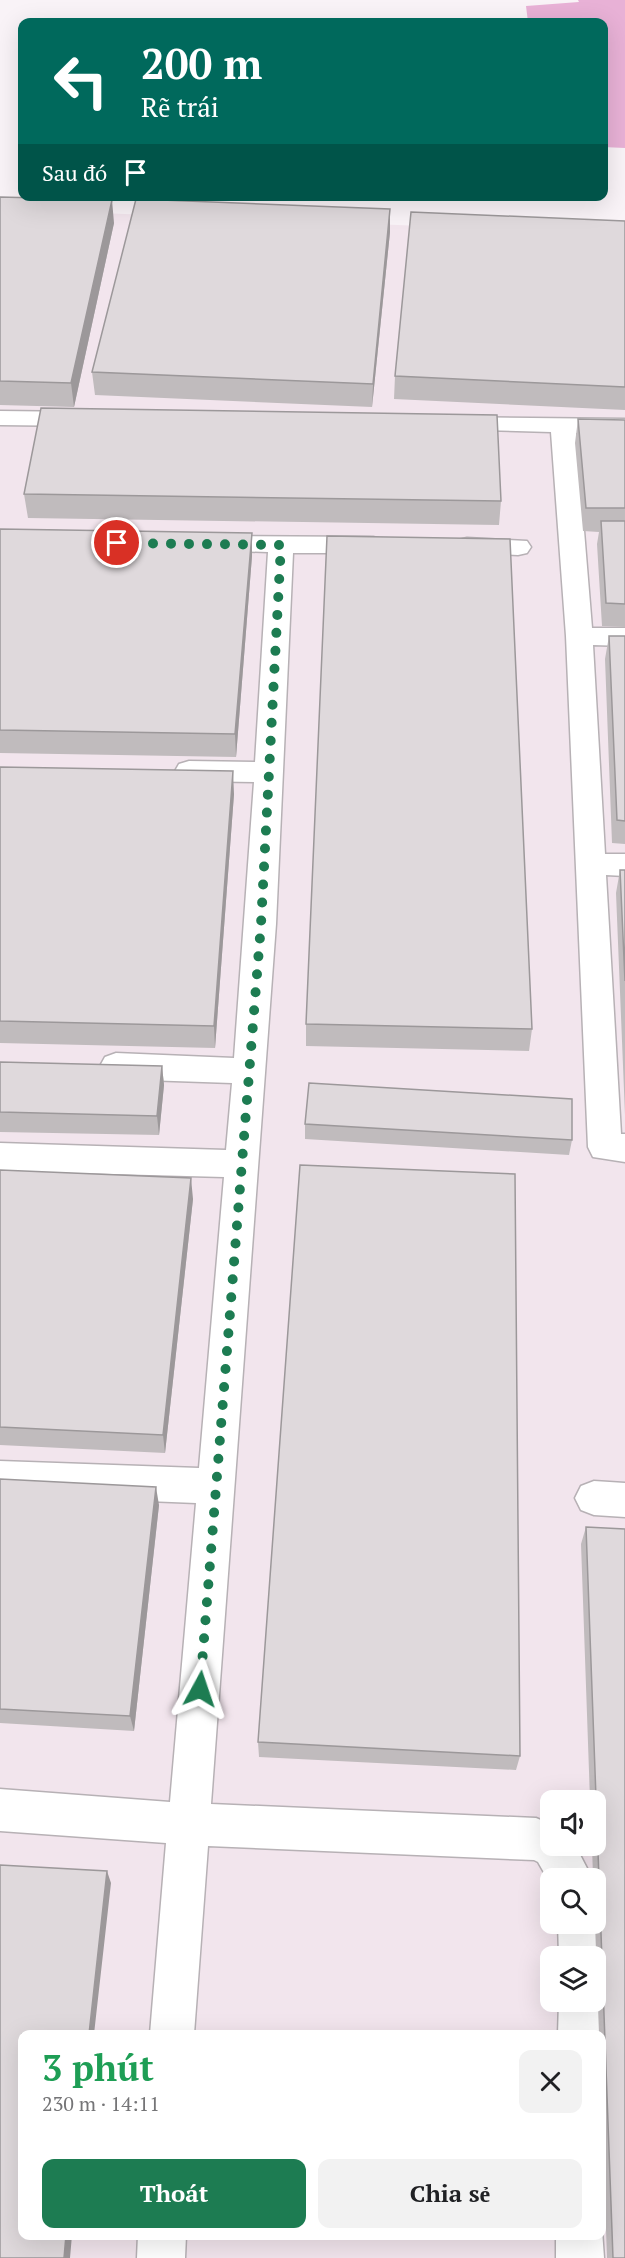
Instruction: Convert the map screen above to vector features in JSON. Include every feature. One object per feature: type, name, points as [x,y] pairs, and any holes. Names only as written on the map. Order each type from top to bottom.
[{"type":"lane","points":[[0,418],[108,419]]},
{"type":"lane","points":[[432,423],[625,426]]},
{"type":"lane","points":[[563,425],[579,636],[605,1147],[625,1148]]},
{"type":"lane","points":[[187,544],[399,546]]},
{"type":"lane","points":[[172,2030],[249,1071],[281,545]]},
{"type":"lane","points":[[447,546],[518,547]]},
{"type":"lane","points":[[579,636],[625,638]]},
{"type":"lane","points":[[163,770],[268,772]]},
{"type":"lane","points":[[591,864],[625,865]]},
{"type":"lane","points":[[83,1065],[249,1071]]},
{"type":"lane","points":[[0,1157],[242,1164]]},
{"type":"lane","points":[[0,1478],[216,1485]]},
{"type":"lane","points":[[0,1810],[189,1824],[536,1839],[553,1847],[565,1868]]},
{"type":"lane","points":[[580,2012],[580,2030]]},
{"type":"lane","points":[[161,2258],[162,2240]]},
{"type":"lane","points":[[580,2240],[580,2258]]},
{"type":"shaded area","points":[[578,0],[625,0],[625,148],[608,147],[608,18],[528,18],[526,6],[579,2]]},
{"type":"shaded area","points":[[0,209],[625,234],[625,2258],[0,2258]]},
{"type":"building","points":[[0,197],[18,197],[18,201],[112,201],[71,383],[0,381]]},
{"type":"building","points":[[135,201],[390,209],[373,384],[92,372]]},
{"type":"building","points":[[411,212],[625,221],[625,387],[395,376]]},
{"type":"building","points":[[41,408],[497,415],[501,501],[24,494]]},
{"type":"building","points":[[578,419],[625,420],[625,508],[586,508]]},
{"type":"building","points":[[601,521],[625,521],[625,604],[606,603]]},
{"type":"building","points":[[0,529],[252,533],[235,734],[0,730]]},
{"type":"building","points":[[327,536],[510,539],[532,1029],[306,1024]]},
{"type":"building","points":[[609,636],[625,636],[625,821],[617,820]]},
{"type":"building","points":[[0,767],[233,771],[214,1026],[0,1021]]},
{"type":"building","points":[[620,870],[625,870],[625,981]]},
{"type":"building","points":[[0,1062],[162,1066],[157,1116],[0,1112]]},
{"type":"building","points":[[309,1083],[572,1099],[572,1140],[305,1124]]},
{"type":"building","points":[[300,1165],[515,1174],[520,1756],[258,1742]]},
{"type":"building","points":[[0,1170],[191,1178],[163,1435],[0,1427]]},
{"type":"building","points":[[0,1479],[156,1487],[130,1716],[0,1709]]},
{"type":"building","points":[[586,1527],[625,1529],[625,2258],[613,2258],[604,2012],[606,2012],[606,1946],[601,1946],[601,1934],[606,1934],[606,1868],[599,1868],[598,1856],[606,1856],[606,1790],[596,1790]]},
{"type":"building","points":[[0,1865],[107,1871],[89,2030],[18,2030],[18,2240],[66,2240],[64,2258],[0,2258]]},
{"type":"route","points":[[117,543],[281,545],[261,924],[200,1689]]}]
